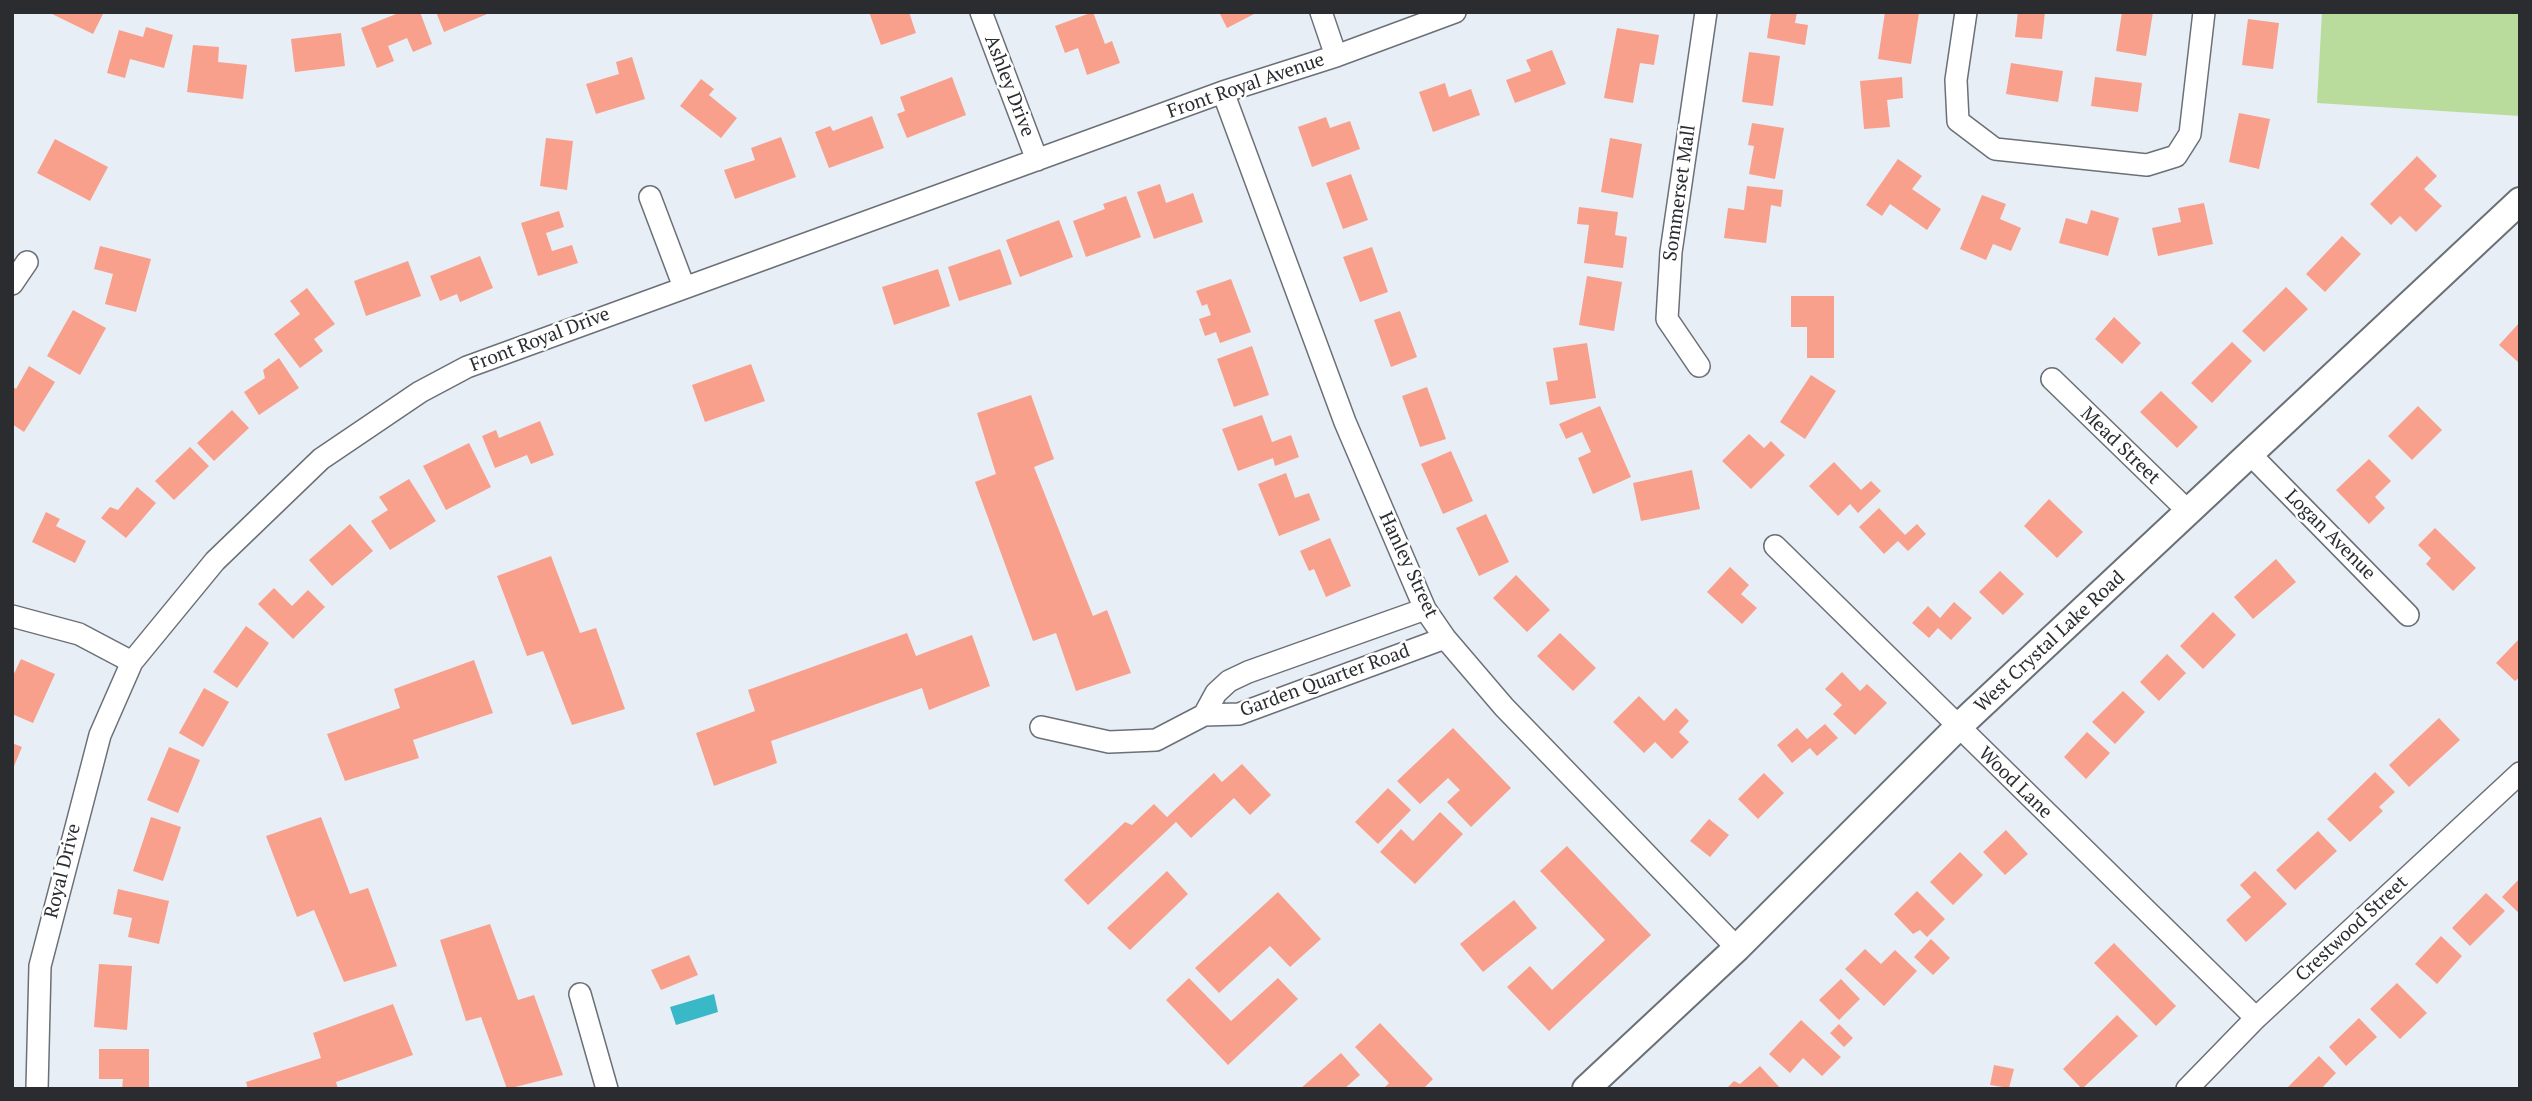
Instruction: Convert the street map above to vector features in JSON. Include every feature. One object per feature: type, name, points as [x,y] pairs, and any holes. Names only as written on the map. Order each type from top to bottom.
[{"type":"street","name":"Ashley Drive","points":[[981,12],[1037,160]]},
{"type":"street","points":[[1321,12],[1336,56]]},
{"type":"street","name":"Front Royal Avenue","points":[[1037,160],[1455,12]]},
{"type":"street","name":"Sommerset Mall","points":[[1699,366],[1667,319],[1671,253],[1706,12]]},
{"type":"street","points":[[1966,12],[1956,80],[1958,121],[1995,149],[2147,164],[2176,156],[2190,134],[2204,12]]},
{"type":"street","name":"Hanley Street","points":[[1223,92],[1345,422],[1425,609],[1445,638],[1504,707],[1737,947]]},
{"type":"street","name":"Front Royal Drive","points":[[132,662],[215,561],[321,459],[419,392],[467,367],[1037,160]]},
{"type":"street","points":[[650,197],[684,287]]},
{"type":"street","name":"West Crystal Lake Road","points":[[1586,1089],[1737,947],[1958,727],[2520,201]]},
{"type":"street","points":[[12,284],[27,262]]},
{"type":"street","name":"Mead Street","points":[[2052,379],[2189,512]]},
{"type":"street","name":"Logan Avenue","points":[[2251,455],[2408,615]]},
{"type":"street","name":"Wood Lane","points":[[1776,546],[2256,1018]]},
{"type":"street","name":"Garden Quarter Road","points":[[1204,715],[1216,693],[1229,681],[1425,609]]},
{"type":"street","points":[[12,616],[79,634],[132,662]]},
{"type":"street","name":"Garden Quarter Road","points":[[1041,727],[1109,742],[1156,740],[1204,715],[1239,714],[1445,638]]},
{"type":"street","name":"Royal Drive","points":[[37,1089],[40,966],[100,736],[132,662]]},
{"type":"street","name":"Crestwood Street","points":[[2187,1089],[2256,1018],[2520,773]]},
{"type":"street","points":[[580,995],[607,1089]]},
{"type":"green space","points":[[2322,12],[2519,12],[2520,116],[2317,103]]},
{"type":"water","points":[[714,994],[718,1012],[676,1025],[670,1007]]},
{"type":"building","points":[[48,12],[104,12],[93,34]]},
{"type":"building","points":[[401,12],[420,12],[432,44],[413,52],[407,38],[388,46],[394,61],[377,68],[361,28]]},
{"type":"building","points":[[436,12],[492,12],[444,32]]},
{"type":"building","points":[[869,12],[909,12],[916,33],[881,45]]},
{"type":"building","points":[[1093,12],[1105,44],[1112,41],[1120,63],[1087,75],[1078,48],[1065,53],[1055,26]]},
{"type":"building","points":[[1219,12],[1258,12],[1227,28]]},
{"type":"building","points":[[1771,12],[1797,12],[1795,23],[1808,25],[1805,45],[1767,38]]},
{"type":"building","points":[[1885,12],[1919,13],[1911,64],[1878,59]]},
{"type":"building","points":[[2018,12],[2045,12],[2042,39],[2015,37]]},
{"type":"building","points":[[2122,12],[2153,12],[2146,56],[2116,51]]},
{"type":"building","points":[[2248,19],[2279,23],[2273,69],[2242,65]]},
{"type":"building","points":[[146,27],[173,35],[164,68],[130,59],[125,78],[107,73],[119,30],[143,37]]},
{"type":"building","points":[[1617,28],[1659,35],[1654,65],[1640,63],[1633,103],[1604,98]]},
{"type":"building","points":[[341,33],[345,66],[295,72],[291,39]]},
{"type":"building","points":[[193,45],[219,47],[218,62],[247,65],[243,99],[187,92]]},
{"type":"building","points":[[1552,50],[1566,84],[1515,103],[1506,80],[1531,71],[1526,60]]},
{"type":"building","points":[[1749,52],[1780,56],[1773,106],[1742,102]]},
{"type":"building","points":[[632,57],[645,99],[596,114],[586,84],[619,74],[616,62]]},
{"type":"building","points":[[2011,63],[2063,71],[2058,102],[2006,94]]},
{"type":"building","points":[[952,77],[966,115],[907,138],[897,114],[905,111],[900,97]]},
{"type":"building","points":[[1902,77],[1903,98],[1887,100],[1890,127],[1864,129],[1860,81]]},
{"type":"building","points":[[2095,77],[2142,83],[2138,112],[2091,106]]},
{"type":"building","points":[[701,79],[714,89],[709,95],[737,118],[721,138],[680,106]]},
{"type":"building","points":[[1445,83],[1449,97],[1471,89],[1480,115],[1433,132],[1419,92]]},
{"type":"building","points":[[2239,113],[2270,119],[2259,169],[2229,162]]},
{"type":"building","points":[[872,116],[884,148],[829,168],[815,132],[830,126],[833,131]]},
{"type":"building","points":[[1326,117],[1330,128],[1350,121],[1360,149],[1312,167],[1298,127]]},
{"type":"building","points":[[1752,123],[1784,128],[1775,179],[1749,174],[1754,146],[1748,145]]},
{"type":"building","points":[[781,137],[796,177],[735,199],[724,170],[755,160],[751,148]]},
{"type":"building","points":[[546,138],[573,141],[567,190],[540,186]]},
{"type":"building","points":[[1610,138],[1642,144],[1633,198],[1601,192]]},
{"type":"building","points":[[55,139],[108,167],[90,201],[37,173]]},
{"type":"building","points":[[2417,156],[2437,176],[2424,189],[2442,206],[2416,232],[2400,216],[2391,225],[2370,204]]},
{"type":"building","points":[[1898,159],[1922,176],[1912,189],[1941,209],[1927,230],[1890,204],[1882,216],[1866,205]]},
{"type":"building","points":[[1351,174],[1368,220],[1343,229],[1326,183]]},
{"type":"building","points":[[1160,184],[1166,203],[1193,193],[1203,222],[1154,239],[1137,192]]},
{"type":"building","points":[[1747,186],[1783,190],[1781,207],[1771,205],[1766,243],[1724,238],[1728,208],[1744,210]]},
{"type":"building","points":[[1982,195],[2006,204],[2000,219],[2021,228],[2011,251],[1993,244],[1986,260],[1960,249]]},
{"type":"building","points":[[1126,196],[1141,237],[1086,257],[1073,221],[1105,209],[1103,204]]},
{"type":"building","points":[[2204,203],[2213,244],[2158,256],[2152,228],[2181,222],[2178,208]]},
{"type":"building","points":[[1579,207],[1618,212],[1615,235],[1627,237],[1623,268],[1584,263],[1589,225],[1577,224]]},
{"type":"building","points":[[2091,210],[2119,218],[2108,256],[2059,243],[2066,218],[2087,224]]},
{"type":"building","points":[[559,211],[564,227],[546,233],[552,251],[572,245],[578,263],[538,276],[521,223]]},
{"type":"building","points":[[1059,220],[1073,257],[1020,277],[1006,240]]},
{"type":"building","points":[[2342,236],[2361,254],[2325,292],[2306,274]]},
{"type":"building","points":[[100,246],[151,259],[136,312],[105,304],[113,274],[94,269]]},
{"type":"building","points":[[1372,247],[1388,292],[1360,302],[1343,257]]},
{"type":"building","points":[[1000,249],[1012,284],[959,301],[948,267]]},
{"type":"building","points":[[480,256],[493,288],[460,302],[457,294],[440,301],[430,276]]},
{"type":"building","points":[[408,261],[421,296],[366,316],[354,281]]},
{"type":"building","points":[[938,269],[950,306],[894,325],[882,287]]},
{"type":"building","points":[[1587,276],[1622,282],[1614,331],[1579,325]]},
{"type":"building","points":[[1231,279],[1251,332],[1220,343],[1216,332],[1205,336],[1199,319],[1211,315],[1207,304],[1202,306],[1196,291]]},
{"type":"building","points":[[2286,287],[2308,309],[2264,352],[2242,331]]},
{"type":"building","points":[[307,288],[335,324],[314,339],[323,351],[300,368],[274,334],[300,314],[290,301]]},
{"type":"building","points":[[1791,296],[1834,296],[1834,358],[1807,358],[1807,327],[1791,327]]},
{"type":"building","points":[[73,310],[106,328],[80,375],[47,356]]},
{"type":"building","points":[[1400,311],[1417,357],[1391,367],[1374,320]]},
{"type":"building","points":[[2114,317],[2141,343],[2122,364],[2095,339]]},
{"type":"building","points":[[2520,322],[2520,360],[2518,362],[2499,345]]},
{"type":"building","points":[[2232,342],[2252,361],[2212,403],[2191,383]]},
{"type":"building","points":[[1587,343],[1596,398],[1550,405],[1546,382],[1558,380],[1553,348]]},
{"type":"building","points":[[1252,346],[1269,395],[1234,407],[1217,359]]},
{"type":"building","points":[[279,358],[299,388],[259,415],[244,392],[265,378],[263,370]]},
{"type":"building","points":[[751,364],[765,401],[705,422],[692,385]]},
{"type":"building","points":[[29,366],[55,382],[24,432],[12,424],[12,386],[16,389]]},
{"type":"building","points":[[1811,375],[1836,391],[1805,439],[1780,422]]},
{"type":"building","points":[[1427,387],[1446,439],[1420,447],[1402,396]]},
{"type":"building","points":[[2161,391],[2198,427],[2177,448],[2140,412]]},
{"type":"building","points":[[1031,395],[1054,459],[1034,467],[1093,616],[1107,610],[1131,673],[1076,691],[1056,633],[1033,641],[975,482],[996,474],[977,413]]},
{"type":"building","points":[[1600,406],[1631,477],[1593,494],[1578,458],[1591,452],[1582,432],[1566,439],[1559,424]]},
{"type":"building","points":[[2418,406],[2442,430],[2412,460],[2388,436]]},
{"type":"building","points":[[232,410],[249,428],[214,461],[197,443]]},
{"type":"building","points":[[1262,415],[1272,442],[1291,435],[1299,457],[1275,466],[1273,458],[1238,471],[1222,429]]},
{"type":"building","points":[[540,421],[554,455],[531,464],[527,455],[495,468],[482,436],[496,430],[499,438]]},
{"type":"building","points":[[1749,434],[1764,448],[1771,441],[1785,455],[1751,489],[1722,461]]},
{"type":"building","points":[[469,443],[491,487],[446,510],[423,466]]},
{"type":"building","points":[[190,447],[209,466],[174,500],[155,481]]},
{"type":"building","points":[[1451,451],[1473,501],[1443,514],[1421,464]]},
{"type":"building","points":[[2369,459],[2391,481],[2375,497],[2385,508],[2369,524],[2336,490]]},
{"type":"building","points":[[1834,462],[1861,490],[1871,481],[1881,491],[1858,513],[1850,504],[1838,516],[1809,486]]},
{"type":"building","points":[[1692,470],[1700,509],[1641,521],[1633,483]]},
{"type":"building","points":[[1286,473],[1295,498],[1309,493],[1320,520],[1279,536],[1258,484]]},
{"type":"building","points":[[409,479],[436,521],[390,550],[371,521],[388,510],[379,497]]},
{"type":"building","points":[[137,487],[156,503],[126,538],[101,518],[110,507],[118,510]]},
{"type":"building","points":[[2049,499],[2083,532],[2057,558],[2024,526]]},
{"type":"building","points":[[1879,508],[1905,535],[1917,524],[1926,534],[1908,551],[1898,541],[1884,554],[1859,527]]},
{"type":"building","points":[[46,512],[60,519],[56,526],[86,541],[75,563],[32,542]]},
{"type":"building","points":[[1486,514],[1509,562],[1479,576],[1456,528]]},
{"type":"building","points":[[350,524],[373,551],[332,586],[309,560]]},
{"type":"building","points":[[2435,528],[2476,568],[2453,591],[2426,564],[2431,558],[2418,545]]},
{"type":"building","points":[[1330,538],[1351,586],[1326,597],[1314,569],[1309,571],[1300,551]]},
{"type":"building","points":[[551,556],[580,633],[596,628],[625,709],[572,725],[543,651],[527,656],[497,576]]},
{"type":"building","points":[[2276,559],[2296,582],[2253,619],[2234,597]]},
{"type":"building","points":[[1730,567],[1749,585],[1741,594],[1757,608],[1742,624],[1707,592]]},
{"type":"building","points":[[2000,571],[2024,594],[2003,615],[1979,592]]},
{"type":"building","points":[[1516,575],[1550,610],[1527,632],[1493,598]]},
{"type":"building","points":[[274,588],[292,606],[308,590],[325,607],[293,639],[258,604]]},
{"type":"building","points":[[1954,602],[1972,618],[1951,640],[1938,628],[1929,638],[1912,623],[1928,606],[1940,618]]},
{"type":"building","points":[[2213,612],[2236,635],[2203,669],[2180,646]]},
{"type":"building","points":[[246,626],[269,643],[237,688],[213,672]]},
{"type":"building","points":[[907,633],[916,656],[972,635],[990,686],[929,710],[922,688],[771,741],[777,763],[714,786],[696,733],[755,711],[748,690]]},
{"type":"building","points":[[1560,633],[1596,668],[1573,691],[1537,656]]},
{"type":"building","points":[[2520,638],[2520,677],[2515,681],[2496,663]]},
{"type":"building","points":[[2167,654],[2186,673],[2159,701],[2140,682]]},
{"type":"building","points":[[21,659],[55,674],[33,723],[12,714],[12,678]]},
{"type":"building","points":[[474,660],[493,713],[413,740],[419,758],[345,781],[327,734],[400,708],[394,689]]},
{"type":"building","points":[[1842,672],[1860,691],[1867,684],[1887,703],[1855,735],[1833,714],[1842,705],[1825,689]]},
{"type":"building","points":[[204,688],[229,702],[203,747],[179,733]]},
{"type":"building","points":[[2123,691],[2145,712],[2115,744],[2092,722]]},
{"type":"building","points":[[1639,696],[1664,721],[1676,708],[1689,721],[1679,732],[1689,742],[1672,759],[1655,742],[1644,753],[1613,722]]},
{"type":"building","points":[[2439,718],[2460,740],[2409,787],[2389,765]]},
{"type":"building","points":[[1825,724],[1838,738],[1817,756],[1810,748],[1792,763],[1777,745],[1797,728],[1807,739]]},
{"type":"building","points":[[1453,728],[1511,788],[1471,827],[1447,802],[1460,790],[1448,778],[1420,804],[1397,781]]},
{"type":"building","points":[[2087,732],[2110,753],[2086,779],[2064,757]]},
{"type":"building","points":[[12,743],[22,747],[12,771]]},
{"type":"building","points":[[169,747],[200,760],[178,813],[147,800]]},
{"type":"building","points":[[1242,764],[1271,795],[1250,815],[1234,798],[1191,838],[1176,822],[1088,905],[1064,880],[1125,822],[1132,825],[1154,804],[1167,817],[1214,773],[1222,782]]},
{"type":"building","points":[[2375,772],[2395,792],[2379,807],[2383,811],[2350,842],[2327,819]]},
{"type":"building","points":[[1764,773],[1784,793],[1758,819],[1738,799]]},
{"type":"building","points":[[1388,788],[1411,810],[1378,844],[1355,822]]},
{"type":"building","points":[[1440,812],[1463,834],[1415,884],[1380,852],[1401,829],[1413,841]]},
{"type":"building","points":[[151,817],[181,827],[163,881],[133,871]]},
{"type":"building","points":[[321,817],[350,894],[368,888],[397,966],[344,982],[314,910],[297,917],[266,836]]},
{"type":"building","points":[[1709,819],[1729,835],[1710,857],[1690,841]]},
{"type":"building","points":[[2006,830],[2028,854],[2005,875],[1983,852]]},
{"type":"building","points":[[2318,831],[2337,851],[2295,890],[2276,870]]},
{"type":"building","points":[[1567,846],[1651,935],[1549,1031],[1507,987],[1530,966],[1552,990],[1605,940],[1540,871]]},
{"type":"building","points":[[1960,852],[1983,875],[1953,905],[1930,882]]},
{"type":"building","points":[[1167,871],[1188,894],[1130,950],[1107,928]]},
{"type":"building","points":[[2255,871],[2287,904],[2246,942],[2226,920],[2251,897],[2240,885]]},
{"type":"building","points":[[2520,878],[2520,914],[2502,897]]},
{"type":"building","points":[[118,889],[169,901],[159,944],[128,937],[132,918],[113,914]]},
{"type":"building","points":[[1917,891],[1945,919],[1927,937],[1920,930],[1913,934],[1894,914]]},
{"type":"building","points":[[1278,892],[1321,939],[1290,967],[1270,946],[1219,993],[1195,968]]},
{"type":"building","points":[[2486,893],[2505,911],[2470,946],[2452,928]]},
{"type":"building","points":[[1514,900],[1537,928],[1483,972],[1460,944]]},
{"type":"building","points":[[490,924],[518,1000],[534,995],[563,1075],[507,1089],[481,1017],[466,1021],[440,940]]},
{"type":"building","points":[[2441,936],[2462,956],[2437,984],[2415,964]]},
{"type":"building","points":[[1931,939],[1950,958],[1933,975],[1914,957]]},
{"type":"building","points":[[2114,943],[2176,1006],[2156,1026],[2094,963]]},
{"type":"building","points":[[1865,949],[1881,964],[1895,950],[1917,971],[1884,1006],[1845,969]]},
{"type":"building","points":[[689,955],[698,975],[661,990],[651,970]]},
{"type":"building","points":[[99,964],[132,966],[127,1030],[94,1027]]},
{"type":"building","points":[[1189,978],[1231,1021],[1278,978],[1298,999],[1228,1065],[1166,1000]]},
{"type":"building","points":[[1841,979],[1860,999],[1839,1020],[1819,1000]]},
{"type":"building","points":[[2397,983],[2427,1013],[2400,1039],[2370,1009]]},
{"type":"building","points":[[393,1004],[413,1055],[336,1082],[338,1089],[248,1089],[246,1082],[321,1058],[313,1033]]},
{"type":"building","points":[[2117,1015],[2138,1036],[2082,1089],[2063,1069]]},
{"type":"building","points":[[2359,1018],[2377,1037],[2346,1066],[2329,1047]]},
{"type":"building","points":[[1801,1020],[1841,1057],[1822,1076],[1803,1058],[1790,1073],[1769,1054]]},
{"type":"building","points":[[1380,1023],[1433,1079],[1423,1089],[1383,1089],[1389,1083],[1355,1047]]},
{"type":"building","points":[[1839,1024],[1853,1038],[1844,1047],[1830,1033]]},
{"type":"building","points":[[99,1049],[149,1049],[149,1089],[122,1089],[123,1079],[99,1079]]},
{"type":"building","points":[[1341,1053],[1360,1075],[1344,1089],[1300,1089]]},
{"type":"building","points":[[2319,1056],[2336,1073],[2321,1089],[2286,1089]]},
{"type":"building","points":[[1994,1065],[2014,1069],[2009,1088],[1990,1085]]},
{"type":"building","points":[[1760,1066],[1781,1089],[1726,1089],[1734,1081],[1740,1084]]}]
